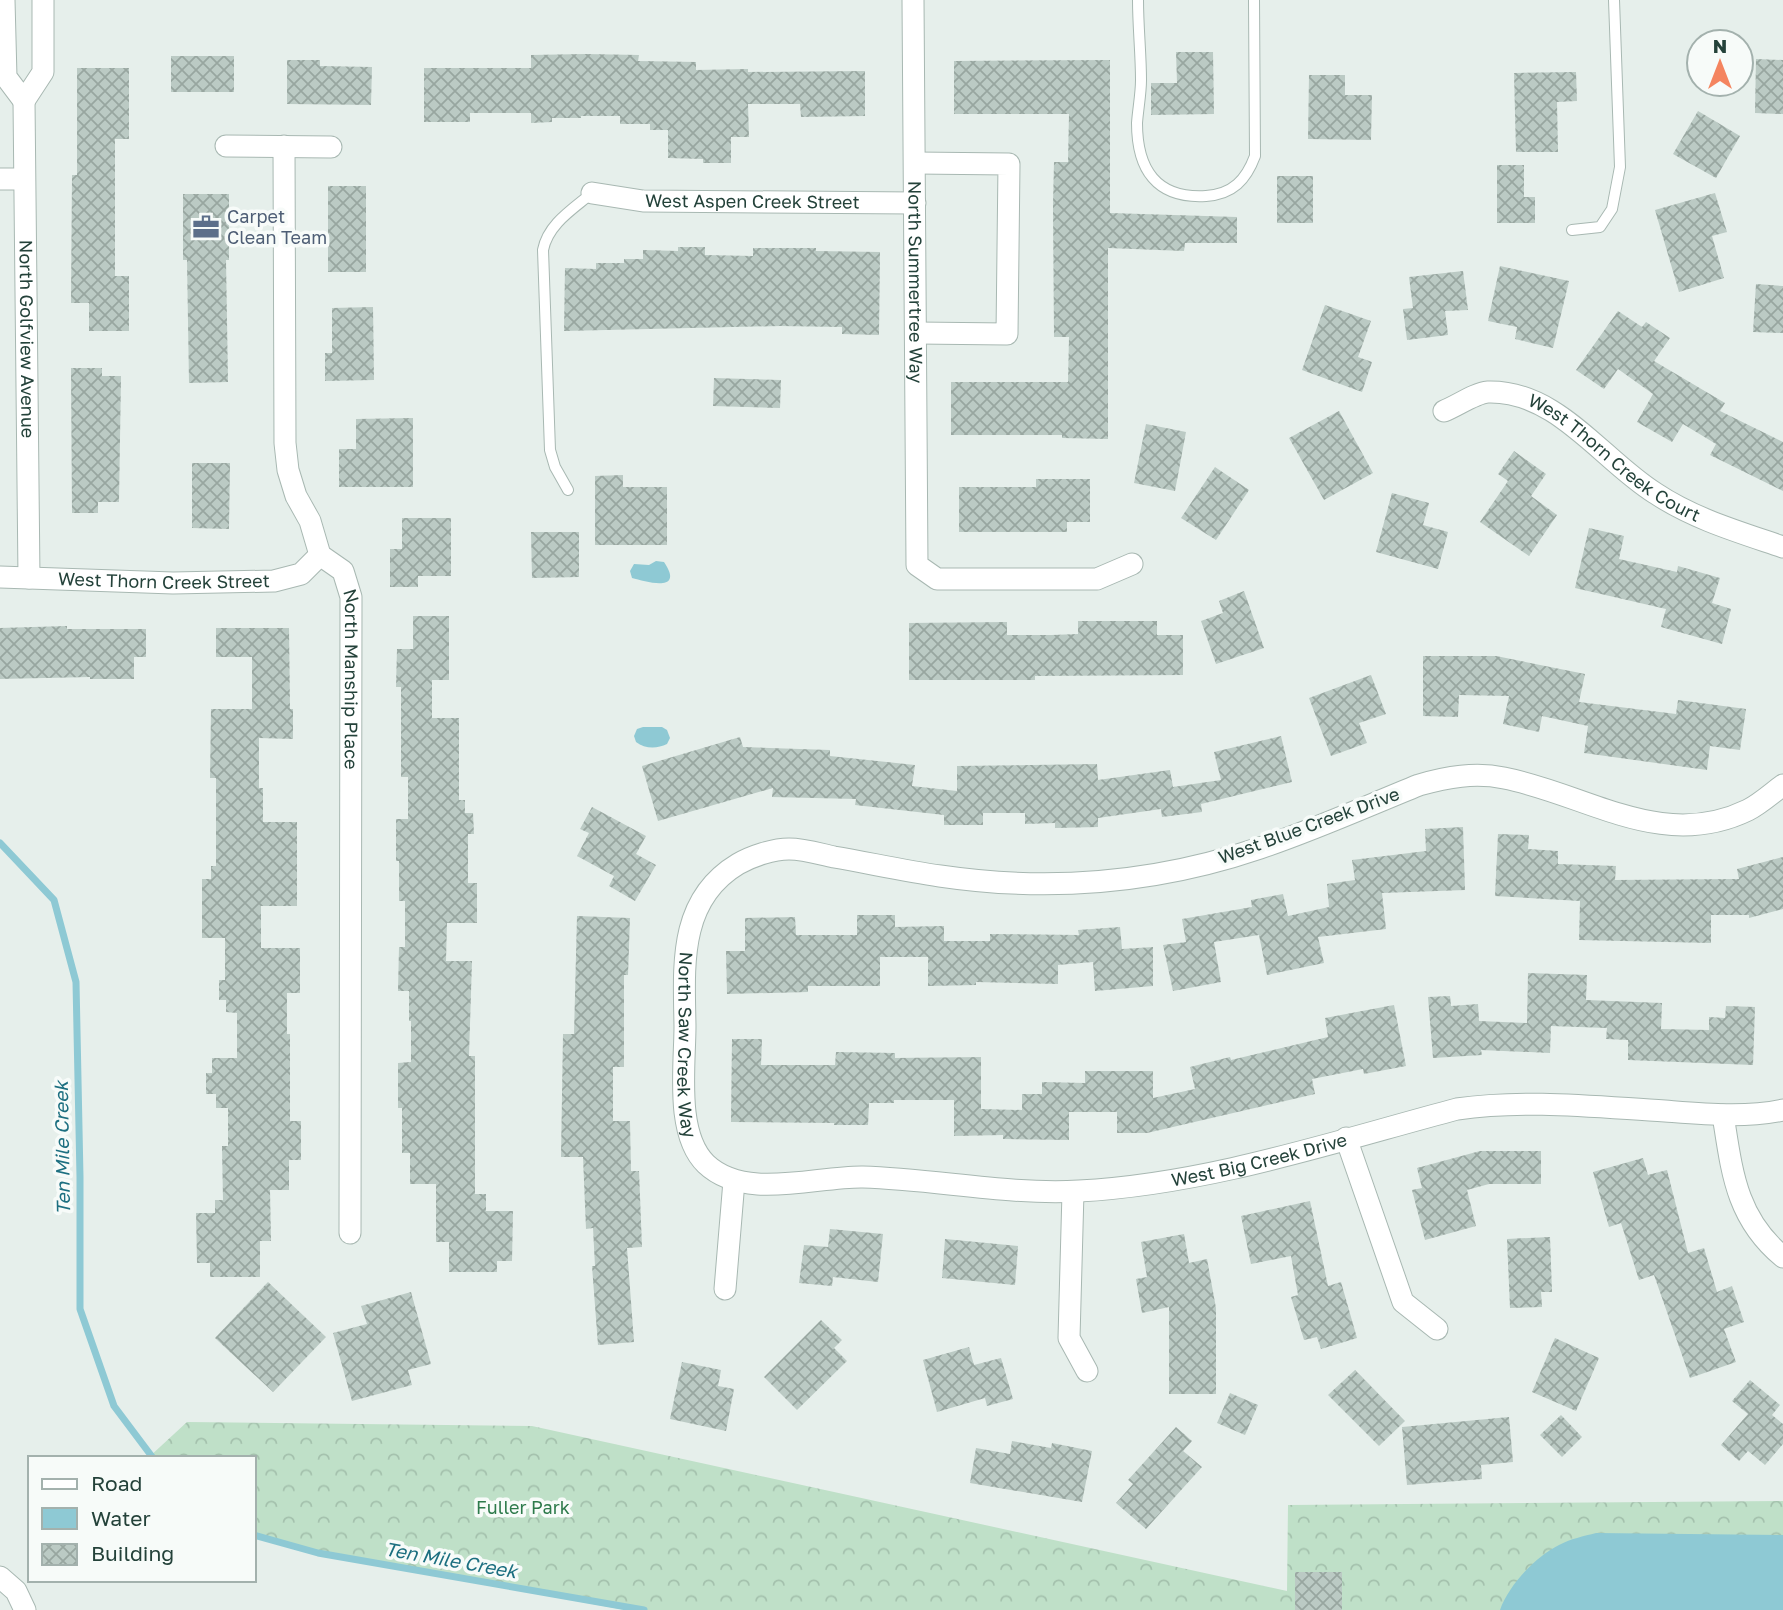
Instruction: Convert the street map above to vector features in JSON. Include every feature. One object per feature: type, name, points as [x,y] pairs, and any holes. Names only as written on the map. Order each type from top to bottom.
[{"type":"street","points":[[4,0],[6,77],[24,101],[43,72],[43,0]]},
{"type":"street","name":"North Summertree Way","points":[[913,0],[917,565],[937,579],[1097,579],[1132,564]]},
{"type":"street","name":"North Golfview Avenue","points":[[24,101],[29,578]]},
{"type":"street","points":[[226,146],[331,147]]},
{"type":"street","points":[[284,146],[285,443],[288,470],[296,496],[310,521],[320,555]]},
{"type":"street","points":[[916,163],[1009,164],[1007,334],[917,333]]},
{"type":"street","points":[[0,179],[24,179]]},
{"type":"street","name":"West Aspen Creek Street","points":[[592,192],[643,201],[915,203]]},
{"type":"street","name":"West Thorn Creek Court","points":[[1444,411],[1486,392],[1514,396],[1541,405],[1564,420],[1628,474],[1675,506],[1700,518],[1783,547]]},
{"type":"street","name":"West Thorn Creek Street","points":[[0,577],[173,583],[274,581],[301,574],[320,555]]},
{"type":"street","name":"North Manship Place","points":[[320,555],[343,571],[351,597],[350,1233]]},
{"type":"street","name":"West Blue Creek Drive","points":[[738,864],[763,853],[790,849],[943,876],[1012,884],[1092,883],[1195,867],[1261,848],[1419,785],[1446,778],[1474,775],[1502,777],[1530,784],[1623,817],[1652,823],[1696,825],[1724,819],[1750,809],[1783,785]]},
{"type":"street","name":"North Saw Creek Way","points":[[734,1181],[707,1165],[690,1142],[685,1114],[684,958],[688,931],[699,905],[716,882],[738,864]]},
{"type":"street","name":"West Big Creek Drive","points":[[734,1181],[762,1185],[860,1177],[1073,1192],[1125,1188],[1207,1175],[1457,1109],[1513,1103],[1723,1115],[1783,1110]]},
{"type":"street","points":[[1723,1115],[1734,1182],[1746,1215],[1769,1246],[1783,1257]]},
{"type":"street","points":[[1346,1138],[1403,1302],[1437,1329]]},
{"type":"street","points":[[725,1289],[734,1181]]},
{"type":"street","points":[[1073,1192],[1069,1338],[1087,1371]]},
{"type":"street","points":[[4,1580],[25,1610]]},
{"type":"lane","points":[[1138,0],[1141,82],[1137,124],[1141,157],[1150,178],[1168,191],[1193,197],[1219,195],[1239,186],[1255,156],[1254,0]]},
{"type":"lane","points":[[1572,230],[1600,227],[1612,209],[1620,167],[1614,0]]},
{"type":"lane","points":[[568,490],[555,467],[550,450],[543,250],[552,228],[592,192]]},
{"type":"green space","name":"Fuller Park","points":[[187,1422],[532,1426],[1287,1591],[1288,1505],[1783,1501],[1783,1610],[625,1610],[390,1567],[256,1536],[256,1456],[150,1456]]},
{"type":"water","points":[[656,561],[664,562],[670,578],[667,582],[654,583],[632,578],[630,571],[634,564],[649,565]]},
{"type":"water","points":[[662,727],[667,730],[670,738],[667,744],[651,748],[636,742],[634,736],[637,729]]},
{"type":"water","points":[[1596,1533],[1783,1535],[1783,1610],[1500,1610],[1516,1582],[1541,1557],[1563,1543]]},
{"type":"building","points":[[1176,52],[1213,52],[1214,114],[1151,115],[1151,83],[1177,83]]},
{"type":"building","points":[[531,55],[639,55],[638,61],[696,62],[696,70],[865,71],[865,116],[801,117],[800,104],[748,104],[749,137],[731,137],[731,163],[703,163],[703,159],[668,158],[668,130],[650,130],[650,124],[620,124],[620,116],[552,118],[552,122],[531,123],[531,113],[470,113],[470,122],[424,122],[424,68],[531,68]]},
{"type":"building","points":[[171,56],[234,56],[234,92],[171,92]]},
{"type":"building","points":[[1756,59],[1783,60],[1783,114],[1755,113]]},
{"type":"building","points":[[287,60],[320,60],[320,66],[372,67],[371,105],[287,104]]},
{"type":"building","points":[[1110,60],[1110,213],[1237,217],[1237,243],[1185,243],[1184,251],[1108,248],[1108,439],[1062,438],[1062,435],[951,435],[951,382],[1068,382],[1069,337],[1054,337],[1053,205],[1054,162],[1068,162],[1069,114],[954,114],[954,61]]},
{"type":"building","points":[[77,68],[129,68],[129,139],[115,139],[115,276],[129,276],[129,331],[89,331],[89,303],[71,303],[72,175],[77,175]]},
{"type":"building","points":[[1576,72],[1577,101],[1557,102],[1558,152],[1516,152],[1514,73]]},
{"type":"building","points":[[1309,75],[1345,75],[1345,95],[1372,95],[1371,140],[1308,139]]},
{"type":"building","points":[[1698,111],[1740,136],[1716,178],[1673,154]]},
{"type":"building","points":[[1497,165],[1524,165],[1524,197],[1535,197],[1535,223],[1497,223]]},
{"type":"building","points":[[1277,176],[1313,176],[1313,223],[1277,223]]},
{"type":"building","points":[[328,186],[366,186],[366,272],[328,272]]},
{"type":"building","points":[[1715,193],[1727,232],[1712,236],[1724,278],[1679,292],[1655,210]]},
{"type":"building","points":[[183,194],[229,194],[229,260],[226,260],[228,382],[189,383]]},
{"type":"building","points":[[678,247],[705,247],[705,255],[753,256],[753,248],[880,252],[879,335],[842,334],[842,327],[780,326],[564,331],[565,268],[596,269],[596,263],[624,263],[624,259],[643,259],[643,250],[678,251]]},
{"type":"building","points":[[1500,266],[1569,281],[1553,348],[1515,339],[1517,327],[1488,321]]},
{"type":"building","points":[[1463,271],[1468,310],[1445,311],[1448,335],[1407,340],[1403,309],[1413,308],[1409,277]]},
{"type":"building","points":[[1756,284],[1783,286],[1783,333],[1753,332]]},
{"type":"building","points":[[1325,305],[1371,321],[1358,357],[1372,362],[1362,392],[1302,370]]},
{"type":"building","points":[[373,307],[374,380],[325,381],[325,353],[332,353],[332,308]]},
{"type":"building","points":[[1618,311],[1642,327],[1646,322],[1670,338],[1654,361],[1725,403],[1720,411],[1783,442],[1783,491],[1710,455],[1716,444],[1683,424],[1672,442],[1637,422],[1653,394],[1618,369],[1604,389],[1576,370]]},
{"type":"building","points":[[71,368],[102,368],[102,376],[121,376],[119,502],[98,502],[98,513],[72,513]]},
{"type":"building","points":[[714,378],[781,380],[780,408],[713,406]]},
{"type":"building","points":[[1339,411],[1373,473],[1324,500],[1289,438]]},
{"type":"building","points":[[413,418],[413,487],[339,487],[339,449],[356,449],[356,419]]},
{"type":"building","points":[[1146,424],[1186,432],[1175,491],[1134,483]]},
{"type":"building","points":[[1514,451],[1546,474],[1531,496],[1557,515],[1529,556],[1480,522],[1508,481],[1498,474]]},
{"type":"building","points":[[192,463],[230,463],[229,529],[192,528]]},
{"type":"building","points":[[1215,467],[1249,490],[1216,540],[1181,518]]},
{"type":"building","points":[[623,475],[623,487],[667,487],[667,545],[595,545],[595,476]]},
{"type":"building","points":[[1036,479],[1090,479],[1090,522],[1067,522],[1067,532],[959,532],[959,487],[1036,487]]},
{"type":"building","points":[[1392,493],[1429,503],[1423,525],[1448,532],[1438,569],[1376,552]]},
{"type":"building","points":[[402,518],[451,518],[451,576],[418,576],[418,587],[390,587],[390,549],[402,549]]},
{"type":"building","points":[[1589,528],[1624,536],[1619,559],[1677,572],[1678,566],[1720,578],[1712,603],[1731,609],[1722,644],[1661,627],[1666,609],[1575,588]]},
{"type":"building","points":[[531,532],[579,532],[579,577],[532,578]]},
{"type":"building","points":[[1244,591],[1264,648],[1216,664],[1201,621],[1223,613],[1219,601]]},
{"type":"building","points":[[413,616],[449,616],[449,680],[432,680],[432,718],[459,718],[459,800],[465,800],[465,813],[473,813],[474,834],[468,834],[468,883],[477,883],[477,923],[447,923],[446,961],[472,961],[469,1056],[475,1056],[475,1194],[486,1194],[486,1211],[513,1211],[512,1261],[497,1261],[497,1272],[449,1272],[449,1242],[436,1242],[436,1184],[410,1184],[410,1153],[402,1153],[398,1063],[411,1062],[411,1021],[409,991],[398,991],[399,947],[405,947],[405,901],[399,901],[396,819],[408,819],[408,777],[401,777],[401,687],[396,687],[397,649],[413,649]]},
{"type":"building","points":[[1078,621],[1157,621],[1157,635],[1183,635],[1183,675],[1035,676],[1035,680],[909,680],[909,623],[1007,622],[1007,635],[1052,635],[1078,634]]},
{"type":"building","points":[[67,626],[67,629],[146,629],[146,657],[134,657],[134,679],[0,679],[0,628]]},
{"type":"building","points":[[216,628],[289,628],[293,739],[259,738],[259,788],[263,788],[263,822],[297,822],[297,906],[261,906],[261,948],[300,948],[300,993],[287,993],[287,1034],[290,1034],[290,1121],[301,1121],[301,1160],[289,1160],[289,1190],[270,1190],[271,1241],[260,1241],[260,1277],[210,1277],[210,1263],[197,1263],[196,1213],[215,1213],[215,1200],[223,1200],[222,1146],[228,1146],[228,1108],[216,1108],[216,1094],[206,1094],[206,1073],[212,1073],[212,1058],[237,1058],[237,1013],[226,1012],[226,1000],[219,1000],[219,980],[225,980],[225,938],[202,938],[202,879],[211,879],[211,866],[216,866],[216,778],[210,778],[211,709],[252,709],[252,657],[216,657]]},
{"type":"building","points":[[1423,656],[1496,656],[1585,674],[1579,702],[1676,714],[1678,700],[1746,709],[1740,750],[1710,746],[1707,770],[1584,753],[1588,726],[1542,716],[1539,732],[1503,724],[1509,696],[1459,695],[1458,717],[1423,716]]},
{"type":"building","points":[[1371,675],[1386,714],[1359,723],[1367,743],[1331,756],[1309,698]]},
{"type":"building","points":[[1281,736],[1292,782],[1201,804],[1202,812],[1162,817],[1161,809],[1098,818],[1098,827],[1055,828],[1055,823],[1025,824],[1025,813],[983,813],[983,825],[944,825],[944,815],[855,805],[856,799],[772,797],[773,788],[658,821],[642,766],[740,737],[743,747],[830,750],[830,756],[915,765],[912,786],[957,791],[957,766],[1097,764],[1098,780],[1170,770],[1173,787],[1221,780],[1214,752]]},
{"type":"building","points":[[592,807],[646,836],[636,854],[656,865],[635,901],[609,886],[614,876],[577,856],[589,833],[580,829]]},
{"type":"building","points":[[1463,827],[1465,890],[1382,893],[1386,929],[1318,937],[1324,963],[1267,975],[1259,935],[1214,942],[1221,982],[1173,991],[1163,945],[1186,942],[1182,919],[1252,907],[1251,900],[1283,894],[1288,916],[1329,907],[1327,884],[1355,880],[1352,860],[1426,851],[1425,829]]},
{"type":"building","points":[[1498,834],[1529,835],[1528,849],[1558,851],[1558,864],[1616,866],[1615,880],[1739,879],[1737,869],[1783,857],[1783,909],[1749,918],[1749,915],[1711,915],[1711,943],[1579,940],[1580,901],[1495,896]]},
{"type":"building","points":[[857,915],[895,915],[895,927],[944,926],[944,941],[990,941],[990,934],[1079,935],[1078,930],[1120,927],[1122,949],[1153,947],[1153,986],[1095,991],[1093,962],[1058,965],[1058,984],[976,982],[976,985],[928,986],[928,957],[880,957],[880,986],[808,986],[808,992],[727,994],[726,951],[745,951],[745,918],[795,917],[796,935],[857,935]]},
{"type":"building","points":[[577,916],[630,918],[628,975],[624,975],[624,1067],[613,1067],[613,1121],[630,1121],[631,1171],[639,1171],[642,1247],[627,1248],[634,1342],[598,1345],[592,1266],[595,1266],[593,1228],[586,1229],[583,1157],[561,1157],[563,1034],[574,1034]]},
{"type":"building","points":[[1528,973],[1587,975],[1586,1000],[1662,1003],[1661,1029],[1709,1030],[1709,1017],[1725,1018],[1726,1006],[1755,1007],[1753,1065],[1628,1060],[1628,1040],[1606,1039],[1607,1028],[1551,1026],[1550,1053],[1481,1050],[1482,1055],[1433,1058],[1428,997],[1450,996],[1451,1006],[1478,1004],[1479,1021],[1527,1023]]},
{"type":"building","points":[[1394,1005],[1406,1066],[1364,1074],[1363,1069],[1312,1079],[1315,1094],[1147,1133],[1117,1133],[1117,1112],[1069,1112],[1069,1140],[1003,1139],[1003,1135],[954,1136],[954,1100],[894,1100],[894,1103],[869,1103],[868,1125],[731,1122],[732,1039],[762,1039],[761,1065],[835,1065],[836,1052],[895,1053],[895,1058],[981,1057],[981,1109],[1022,1110],[1022,1094],[1042,1094],[1042,1082],[1085,1083],[1085,1071],[1153,1071],[1153,1098],[1195,1089],[1190,1067],[1328,1037],[1325,1018]]},
{"type":"building","points":[[1480,1151],[1541,1151],[1541,1184],[1489,1184],[1467,1190],[1476,1226],[1425,1240],[1412,1190],[1422,1188],[1417,1168]]},
{"type":"building","points":[[1643,1158],[1648,1175],[1667,1170],[1688,1253],[1704,1248],[1717,1292],[1732,1286],[1744,1322],[1724,1329],[1736,1362],[1690,1378],[1654,1275],[1639,1280],[1621,1223],[1609,1227],[1593,1172]]},
{"type":"building","points":[[1310,1201],[1328,1286],[1341,1282],[1357,1338],[1321,1349],[1317,1337],[1304,1340],[1291,1297],[1298,1295],[1291,1256],[1251,1264],[1241,1216]]},
{"type":"building","points":[[830,1229],[883,1234],[878,1282],[833,1277],[832,1286],[799,1283],[804,1245],[828,1247]]},
{"type":"building","points":[[1184,1234],[1189,1263],[1207,1259],[1216,1308],[1216,1394],[1169,1394],[1169,1307],[1142,1313],[1136,1279],[1147,1277],[1141,1242]]},
{"type":"building","points":[[1550,1237],[1552,1292],[1541,1292],[1542,1307],[1510,1308],[1507,1239]]},
{"type":"building","points":[[945,1239],[1018,1246],[1015,1285],[942,1278]]},
{"type":"building","points":[[268,1282],[326,1337],[273,1392],[215,1338]]},
{"type":"building","points":[[411,1292],[431,1364],[408,1370],[412,1385],[352,1401],[333,1333],[367,1324],[361,1306]]},
{"type":"building","points":[[821,1320],[842,1340],[834,1348],[847,1361],[797,1410],[764,1377]]},
{"type":"building","points":[[1555,1338],[1599,1358],[1576,1411],[1532,1392]]},
{"type":"building","points":[[969,1347],[974,1365],[1001,1358],[1013,1399],[987,1406],[985,1398],[937,1412],[923,1360]]},
{"type":"building","points":[[682,1362],[721,1370],[718,1386],[734,1389],[726,1431],[670,1419]]},
{"type":"building","points":[[1355,1370],[1405,1421],[1379,1446],[1328,1395]]},
{"type":"building","points":[[1750,1380],[1780,1405],[1772,1415],[1783,1424],[1783,1444],[1765,1465],[1748,1451],[1739,1461],[1721,1445],[1748,1414],[1732,1401]]},
{"type":"building","points":[[1230,1393],[1258,1405],[1245,1435],[1217,1423]]},
{"type":"building","points":[[1561,1415],[1582,1437],[1562,1457],[1540,1435]]},
{"type":"building","points":[[1509,1417],[1513,1462],[1481,1465],[1482,1479],[1407,1485],[1402,1427]]},
{"type":"building","points":[[1176,1427],[1192,1441],[1183,1451],[1202,1467],[1146,1529],[1116,1503],[1133,1484],[1128,1480]]},
{"type":"building","points":[[1012,1441],[1051,1448],[1052,1443],[1092,1451],[1082,1502],[970,1483],[976,1448],[1010,1454]]},
{"type":"building","points":[[1295,1572],[1342,1572],[1342,1610],[1295,1610]]},
{"type":"waterway","name":"Ten Mile Creek","points":[[0,843],[54,900],[76,982],[80,1309],[114,1406],[152,1456]]},
{"type":"waterway","name":"Ten Mile Creek","points":[[256,1536],[318,1553],[644,1610]]},
{"type":"place","name":"Carpet Clean Team","points":[[206,227]]}]
